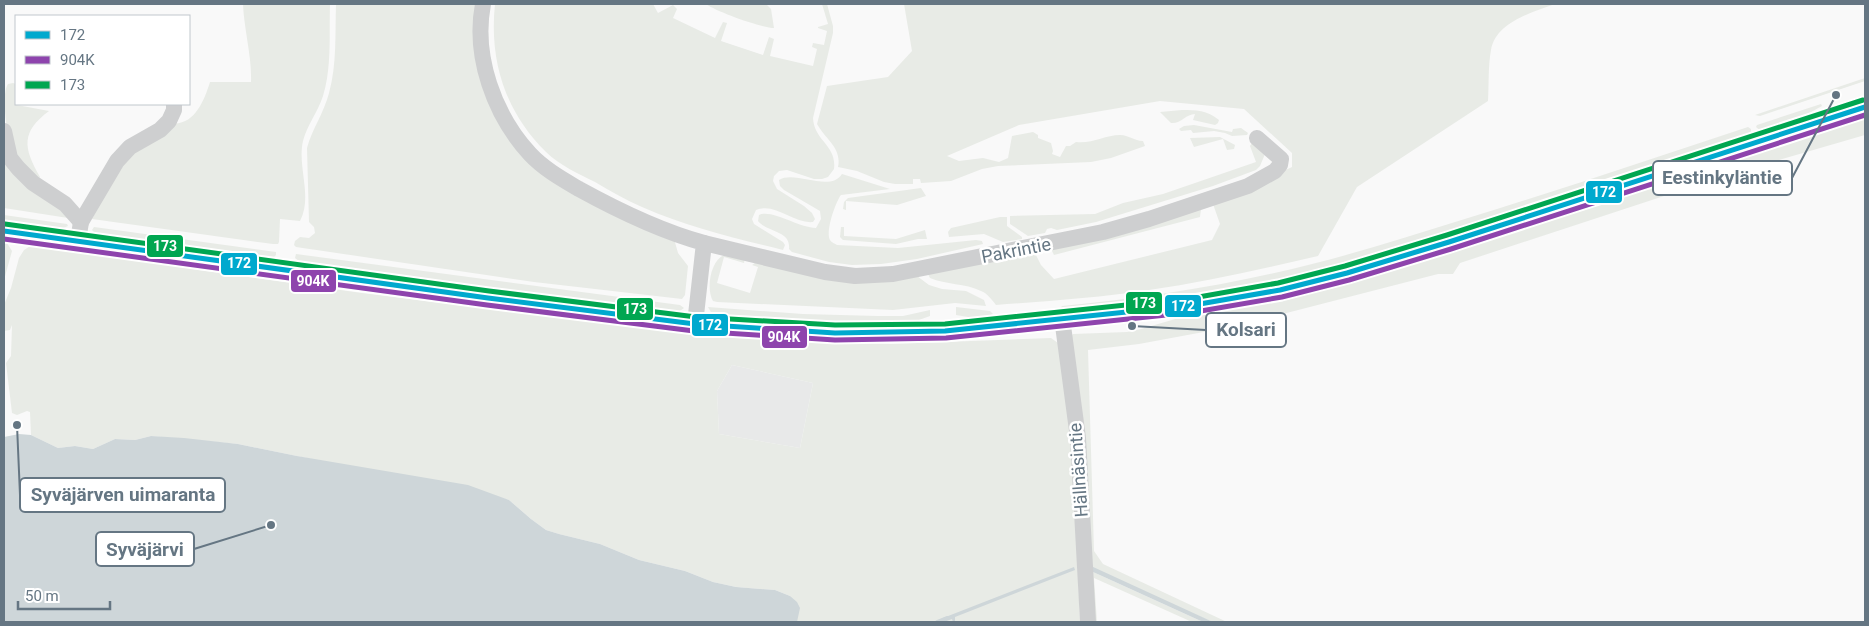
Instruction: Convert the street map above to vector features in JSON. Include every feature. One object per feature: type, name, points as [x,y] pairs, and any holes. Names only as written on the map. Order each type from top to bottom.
[{"type":"main road","points":[[4,231],[79,232],[488,298],[695,324],[815,333],[884,333],[945,330],[1234,299],[1347,273],[1865,107]]},
{"type":"street","points":[[484,4],[481,41],[486,72],[502,114],[511,130],[530,155],[559,177],[603,202],[649,224],[704,243],[695,324]]},
{"type":"street","points":[[79,232],[117,161],[130,147],[160,130],[169,122],[174,105]]},
{"type":"street","points":[[4,131],[10,158],[33,183],[65,204],[79,232]]},
{"type":"street","name":"Pakrintie","points":[[704,243],[825,272],[855,276],[893,274],[1103,232],[1207,201],[1248,186],[1275,171],[1280,165],[1281,159],[1256,138]]},
{"type":"street","name":"Hällnäsintie","points":[[1062,318],[1078,438],[1084,578],[1088,622]]},
{"type":"shaded area","points":[[243,4],[330,4],[329,62],[326,85],[321,102],[303,141],[302,161],[305,202],[300,221],[280,219],[279,242],[278,244],[273,244],[92,219],[118,162],[170,123],[186,121],[192,117],[205,97],[210,82],[251,82]]},
{"type":"shaded area","points":[[336,4],[477,4],[475,18],[517,147],[674,239],[678,253],[688,266],[685,295],[682,299],[534,282],[296,247],[294,245],[295,241],[300,237],[309,238],[315,233],[314,227],[309,222],[307,148],[327,100],[332,82]]},
{"type":"shaded area","points":[[495,4],[653,4],[658,13],[673,5],[677,9],[673,18],[715,38],[723,22],[727,23],[721,41],[763,55],[769,37],[774,39],[770,56],[813,66],[817,49],[812,47],[813,43],[824,45],[827,31],[818,27],[828,24],[822,4],[827,4],[833,33],[813,118],[817,132],[832,154],[834,169],[828,177],[822,179],[814,179],[787,170],[779,171],[774,176],[773,181],[777,189],[812,213],[815,219],[813,222],[799,220],[770,209],[756,210],[752,219],[754,224],[783,242],[785,245],[783,250],[711,232],[659,214],[624,198],[557,161],[532,136],[510,102],[498,65],[494,25]]},
{"type":"shaded area","points":[[706,4],[766,4],[771,9],[774,28],[740,19]]},
{"type":"shaded area","points":[[904,4],[1555,4],[1526,15],[1500,32],[1494,40],[1491,50],[1488,101],[1357,187],[1318,256],[1212,279],[1149,290],[996,305],[983,292],[975,288],[930,278],[927,272],[1034,251],[1041,265],[1054,279],[1212,240],[1220,224],[1213,204],[1292,167],[1292,153],[1244,109],[1160,101],[1019,125],[947,156],[959,161],[983,158],[999,162],[1008,158],[1012,136],[1033,132],[1038,135],[1038,138],[1051,143],[1052,154],[1060,157],[1066,146],[1076,142],[1088,142],[1120,135],[1143,141],[1145,146],[1111,158],[1091,162],[998,166],[982,169],[951,181],[921,183],[920,179],[913,179],[913,184],[884,182],[857,171],[838,167],[838,155],[817,124],[827,86],[888,77],[912,51]]},
{"type":"shaded area","points":[[1865,78],[1865,81],[1760,116],[1755,115]]},
{"type":"shaded area","points":[[8,84],[15,84],[15,105],[49,111],[33,126],[29,133],[28,148],[30,157],[40,177],[38,179],[17,160],[12,151],[5,109]]},
{"type":"shaded area","points":[[1821,104],[1822,106],[1791,123],[1762,132],[1756,127],[1757,125]]},
{"type":"shaded area","points":[[1182,110],[1206,112],[1219,120],[1215,125],[1193,120],[1195,114],[1178,122],[1171,123],[1160,112]]},
{"type":"shaded area","points":[[1865,117],[1865,135],[1731,174],[1460,263],[1453,274],[1438,274],[1236,326],[1139,344],[1088,350],[1094,551],[1103,564],[1227,622],[1213,622],[1091,571],[1203,622],[1192,622],[1094,578],[1097,622],[1091,622],[1069,338],[1073,334],[1127,332],[1141,329]]},
{"type":"shaded area","points":[[1194,125],[1232,132],[1233,129],[1241,128],[1248,133],[1247,135],[1232,136],[1214,131],[1193,133],[1191,130],[1181,131],[1179,129],[1184,126]]},
{"type":"shaded area","points":[[1748,127],[1751,129],[1751,134],[1403,246],[1313,272],[1173,301],[1058,311],[1062,306],[1188,290],[1281,272],[1332,259],[1503,207]]},
{"type":"shaded area","points":[[1220,137],[1235,145],[1234,149],[1227,150],[1223,139],[1194,147],[1190,138]]},
{"type":"shaded area","points":[[1252,143],[1265,154],[1260,166],[1256,170],[1213,186],[1096,222],[1057,230],[1047,229],[1045,233],[1028,236],[1010,224],[1010,216],[1095,214],[1123,203],[1163,194],[1256,162],[1250,146]]},
{"type":"shaded area","points":[[4,151],[68,218],[4,208]]},
{"type":"shaded area","points":[[842,174],[890,189],[841,195],[834,210],[829,230],[830,240],[837,245],[898,248],[976,240],[982,241],[983,244],[917,259],[881,264],[852,265],[829,262],[792,252],[789,249],[789,243],[783,235],[762,225],[758,221],[759,215],[771,214],[816,228],[821,219],[820,211],[784,190],[780,186],[779,180],[794,178],[829,182],[837,179]]},
{"type":"shaded area","points":[[921,188],[926,196],[897,205],[846,201],[846,210],[843,209],[844,202],[848,198]]},
{"type":"shaded area","points":[[1201,209],[1200,217],[1054,255],[1052,251],[1052,249]]},
{"type":"shaded area","points":[[4,215],[67,224],[68,226],[61,229],[4,221]]},
{"type":"shaded area","points":[[1007,217],[1007,226],[1022,237],[1022,239],[1003,242],[984,234],[949,237],[948,232],[951,228]]},
{"type":"shaded area","points":[[94,227],[276,252],[276,255],[273,258],[95,233],[92,230]]},
{"type":"shaded area","points":[[841,227],[844,227],[844,236],[896,239],[925,230],[927,239],[896,244],[843,240],[840,237]]},
{"type":"shaded area","points":[[4,242],[7,243],[12,251],[4,280]]},
{"type":"shaded area","points":[[32,245],[43,245],[199,270],[362,293],[699,335],[891,344],[1051,338],[1058,343],[1071,415],[1080,622],[797,622],[790,596],[775,590],[736,587],[713,582],[685,571],[639,560],[600,544],[546,530],[509,500],[502,498],[238,444],[151,436],[135,440],[115,439],[93,449],[75,446],[58,448],[31,435],[30,412],[27,411],[17,415],[12,413],[6,363],[11,356],[12,325],[10,330],[4,331],[4,305],[19,258],[24,250]],"holes":[[[732,365],[813,383],[800,448],[719,434],[717,391]]]},
{"type":"shaded area","points":[[296,254],[680,305],[684,308],[680,311],[669,311],[300,262],[295,258]]},
{"type":"shaded area","points":[[724,255],[745,258],[744,263],[724,257],[717,283],[750,293],[758,267],[752,265],[755,263],[917,276],[929,285],[942,289],[966,291],[984,300],[986,306],[955,303],[893,310],[717,302],[713,301],[711,296],[711,276],[715,263]]},
{"type":"shaded area","points":[[708,307],[803,314],[878,316],[903,316],[930,310],[930,316],[905,325],[718,317],[712,314]]},
{"type":"shaded area","points":[[956,307],[990,311],[993,314],[980,319],[956,315]]},
{"type":"shaded area","points":[[732,365],[813,383],[800,448],[719,434],[717,391]]},
{"type":"shaded area","points":[[19,434],[31,435],[58,448],[75,446],[93,449],[115,439],[135,440],[151,436],[238,444],[468,485],[509,500],[546,530],[600,544],[639,560],[685,571],[713,582],[736,587],[775,590],[790,596],[797,602],[800,608],[797,622],[4,622],[4,437]]},
{"type":"shaded area","points":[[1091,566],[1213,622],[1203,622],[1091,571]]},
{"type":"shaded area","points":[[1074,567],[1075,570],[955,617],[955,622],[952,619],[944,622],[943,618]]},
{"type":"waterway","points":[[937,622],[947,618]]},
{"type":"transit line","name":"173","points":[[5,224],[489,291],[696,317],[835,325],[945,324],[1193,298],[1278,283],[1345,266],[1447,235],[1863,100]]},
{"type":"transit line","name":"172","points":[[4,231],[488,298],[695,324],[835,333],[945,331],[1194,305],[1280,290],[1347,273],[1449,242],[1865,107]]},
{"type":"transit line","name":"904K","points":[[4,239],[487,305],[694,331],[835,340],[946,338],[1195,312],[1282,297],[1349,280],[1451,249],[1865,115]]},
{"type":"place","name":"Eestinkyläntie","points":[[1836,95]]},
{"type":"place","name":"Kolsari","points":[[1132,326]]},
{"type":"place","name":"Syväjärven uimaranta","points":[[17,425]]},
{"type":"place","name":"Syväjärvi","points":[[271,525]]}]
